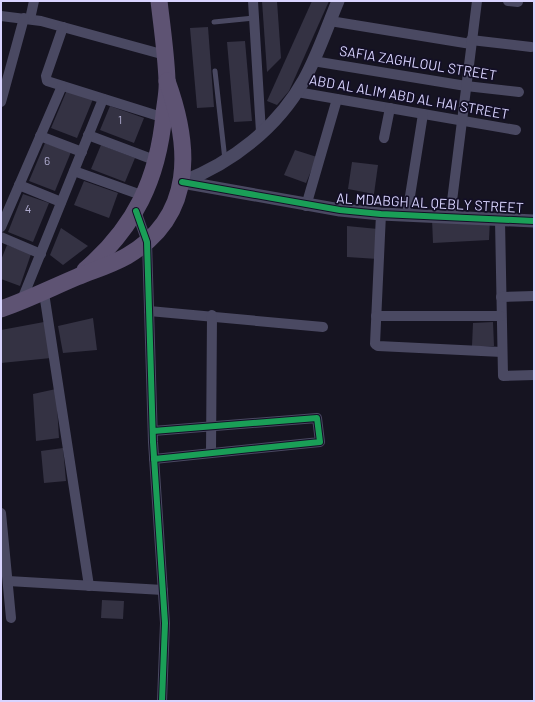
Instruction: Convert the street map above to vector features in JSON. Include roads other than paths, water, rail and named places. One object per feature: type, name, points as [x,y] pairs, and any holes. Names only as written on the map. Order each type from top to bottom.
[{"type":"main road","points":[[1,309],[44,293],[127,256],[147,242],[161,227],[172,211],[182,182],[183,152],[172,120],[159,1]]},
{"type":"main road","points":[[77,277],[112,244],[136,211],[144,196],[172,120]]},
{"type":"street","points":[[1,102],[34,1]]},
{"type":"street","points":[[254,1],[261,132]]},
{"type":"street","points":[[182,182],[225,161],[276,118],[297,92],[313,61],[338,1]]},
{"type":"street","points":[[450,217],[477,1]]},
{"type":"street","points":[[1,16],[27,19],[63,27],[165,55]]},
{"type":"street","points":[[330,21],[471,42],[531,47]]},
{"type":"street","points":[[63,27],[46,78],[48,82],[172,120]]},
{"type":"street","name":"SAFIA ZAGHLOUL STREET","points":[[313,61],[466,86],[519,92]]},
{"type":"street","points":[[1,227],[62,86]]},
{"type":"street","name":"ABD AL ALIM ABD AL HAI STREET","points":[[297,92],[516,130]]},
{"type":"street","points":[[21,302],[103,99]]},
{"type":"street","points":[[306,206],[337,99]]},
{"type":"street","points":[[384,138],[390,108]]},
{"type":"street","points":[[407,215],[423,114]]},
{"type":"street","points":[[88,135],[157,160]]},
{"type":"street","points":[[40,136],[82,152]]},
{"type":"street","points":[[74,171],[144,196]]},
{"type":"street","name":"AL MDABGH AL QEBLY STREET","points":[[182,182],[306,206],[381,214],[534,221]]},
{"type":"street","points":[[19,185],[61,202]]},
{"type":"street","points":[[136,211],[147,242],[152,431],[163,590],[165,647],[162,701]]},
{"type":"street","points":[[381,214],[375,344],[378,346],[502,352]]},
{"type":"street","points":[[500,220],[503,376],[534,375]]},
{"type":"street","points":[[1,237],[41,254]]},
{"type":"street","points":[[44,293],[89,586]]},
{"type":"street","points":[[501,297],[534,296]]},
{"type":"street","points":[[149,311],[212,315],[323,327]]},
{"type":"street","points":[[211,452],[212,315]]},
{"type":"street","points":[[376,316],[501,316]]},
{"type":"street","points":[[152,431],[317,418],[320,442],[154,458]]},
{"type":"street","points":[[1,513],[11,618]]},
{"type":"street","points":[[8,581],[163,590]]},
{"type":"lane","points":[[214,22],[254,18]]},
{"type":"lane","points":[[215,71],[225,161]]}]
